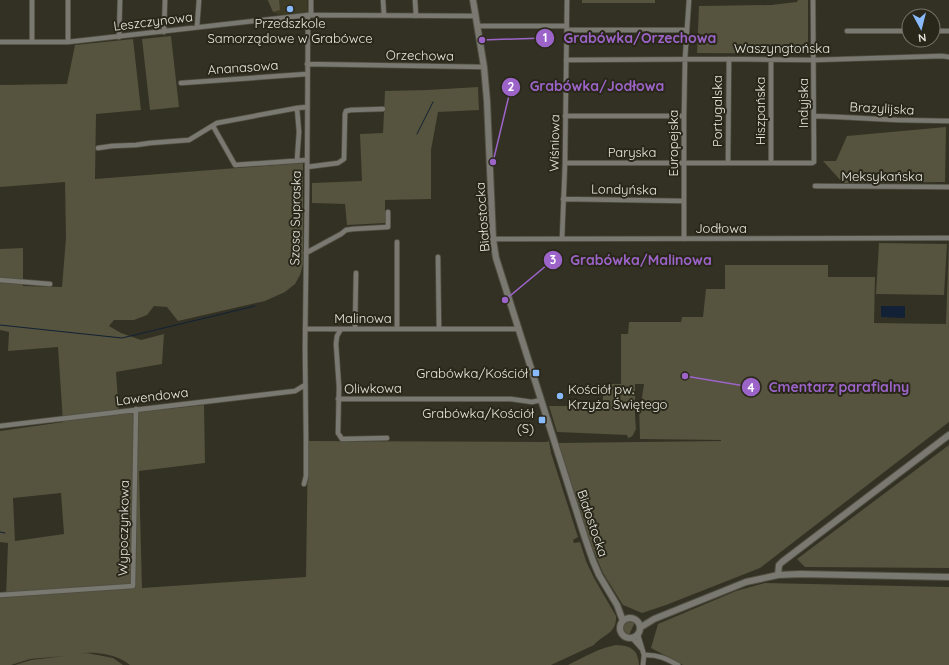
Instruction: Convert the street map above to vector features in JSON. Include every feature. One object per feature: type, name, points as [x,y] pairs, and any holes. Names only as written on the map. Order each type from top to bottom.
[{"type":"street","points":[[32,0],[32,42]]},
{"type":"street","points":[[68,0],[68,42]]},
{"type":"street","points":[[119,37],[120,0]]},
{"type":"street","points":[[164,32],[165,0]]},
{"type":"street","points":[[197,28],[199,0]]},
{"type":"street","name":"Szosa Supraska","points":[[305,329],[307,64],[311,0]]},
{"type":"street","points":[[383,0],[384,15]]},
{"type":"street","points":[[415,0],[416,16]]},
{"type":"street","name":"Białostocka","points":[[473,0],[484,66],[489,131],[493,238],[498,263],[585,538],[600,575],[625,620]]},
{"type":"street","name":"Wiśniowa","points":[[562,239],[565,163],[567,0]]},
{"type":"street","name":"Europejska","points":[[684,239],[685,59],[689,0]]},
{"type":"street","name":"Indyjska","points":[[771,163],[814,162],[813,0]]},
{"type":"street","name":"Leszczynowa","points":[[0,42],[68,42],[310,15],[476,16]]},
{"type":"street","points":[[478,26],[687,30]]},
{"type":"street","points":[[847,31],[901,31]]},
{"type":"street","name":"Waszyngtońska","points":[[566,60],[814,60],[949,57]]},
{"type":"street","name":"Portugalska","points":[[728,163],[729,59]]},
{"type":"street","name":"Hiszpańska","points":[[771,60],[771,163]]},
{"type":"street","name":"Orzechowa","points":[[307,64],[484,66]]},
{"type":"street","name":"Ananasowa","points":[[181,83],[307,74]]},
{"type":"street","points":[[98,148],[136,145],[150,142],[189,140],[217,123],[307,107]]},
{"type":"street","points":[[297,108],[299,132],[297,160]]},
{"type":"street","points":[[307,167],[338,163],[344,159],[346,111],[383,109]]},
{"type":"street","points":[[565,116],[684,116]]},
{"type":"street","name":"Brazylijska","points":[[814,116],[949,121]]},
{"type":"street","points":[[213,126],[235,165],[307,160]]},
{"type":"street","name":"Paryska","points":[[565,163],[771,163]]},
{"type":"street","name":"Meksykańska","points":[[815,186],[949,187]]},
{"type":"street","name":"Londyńska","points":[[563,199],[684,201]]},
{"type":"street","points":[[306,253],[346,230],[388,227],[388,212]]},
{"type":"street","name":"Jodłowa","points":[[493,238],[949,238]]},
{"type":"street","points":[[397,242],[397,329]]},
{"type":"street","points":[[438,257],[439,329]]},
{"type":"street","points":[[355,329],[356,273]]},
{"type":"street","points":[[0,280],[50,284]]},
{"type":"street","points":[[304,484],[306,476],[305,329]]},
{"type":"street","name":"Malinowa","points":[[305,329],[518,329]]},
{"type":"street","points":[[338,399],[336,344],[340,329]]},
{"type":"street","name":"Lawendowa","points":[[0,426],[295,391],[305,385]]},
{"type":"street","name":"Oliwkowa","points":[[388,438],[342,439],[338,434],[338,399],[512,399],[532,402],[541,400]]},
{"type":"street","name":"Wypoczynkowa","points":[[0,595],[133,586],[136,409]]},
{"type":"street","points":[[778,575],[779,565],[782,562],[949,434]]},
{"type":"street","points":[[639,625],[737,585],[756,579],[778,575],[800,574],[949,577]]},
{"type":"street","points":[[642,649],[634,640],[625,637],[621,632],[620,626],[625,620],[634,618],[639,625],[638,635],[644,655],[643,665]]},
{"type":"street","points":[[631,638],[638,635]]},
{"type":"street","points":[[644,655],[659,656],[678,665]]},
{"type":"shaded area","name":"Przedszkole Samorządowe w Grabówce","points":[[267,0],[307,0],[308,12],[278,15],[273,12]]},
{"type":"shaded area","points":[[268,0],[279,0],[280,10],[273,12]]},
{"type":"shaded area","points":[[582,0],[655,0],[655,3],[582,3]]},
{"type":"shaded area","points":[[798,0],[808,0],[808,54],[697,53],[699,6],[771,5],[797,2]]},
{"type":"shaded area","points":[[171,36],[179,107],[150,110],[142,39]]},
{"type":"shaded area","points":[[133,39],[141,110],[96,114],[95,179],[303,163],[303,264],[300,275],[295,284],[285,292],[265,301],[178,321],[167,307],[154,306],[147,315],[134,320],[114,320],[109,326],[121,333],[141,340],[164,334],[162,364],[116,372],[119,414],[204,405],[205,463],[139,471],[142,588],[306,577],[308,441],[549,441],[551,453],[578,537],[573,540],[574,543],[580,542],[586,561],[594,578],[616,616],[614,627],[609,633],[594,645],[551,665],[130,665],[113,656],[88,653],[113,658],[123,665],[15,665],[31,660],[65,656],[30,659],[11,665],[0,665],[0,597],[6,597],[8,543],[0,542],[0,431],[63,422],[58,347],[8,351],[9,332],[0,330],[0,249],[23,248],[23,286],[62,287],[66,238],[65,182],[0,187],[0,85],[67,84],[75,45]],"holes":[[[61,493],[64,534],[15,541],[13,498]]]},
{"type":"shaded area","points":[[478,87],[479,110],[438,112],[431,150],[431,199],[385,200],[385,223],[347,225],[345,204],[312,203],[312,183],[362,181],[360,134],[383,133],[385,91]]},
{"type":"shaded area","points":[[946,127],[945,182],[843,183],[823,161],[836,161],[847,136]]},
{"type":"shaded area","points":[[949,240],[949,422],[760,568],[642,613],[623,605],[603,573],[589,540],[557,443],[721,440],[640,439],[639,404],[641,404],[644,384],[635,384],[636,429],[633,435],[628,438],[627,435],[557,432],[549,406],[603,406],[603,384],[621,384],[621,334],[628,334],[629,322],[681,322],[682,317],[703,317],[706,289],[725,289],[725,265],[828,265],[828,277],[875,277],[874,323],[946,324]]},
{"type":"shaded area","points":[[879,243],[947,244],[944,295],[876,294]]},
{"type":"shaded area","points":[[949,445],[949,568],[805,567],[797,559]]},
{"type":"shaded area","points":[[765,583],[949,587],[949,665],[683,665],[651,648],[658,624],[736,591]]},
{"type":"shaded area","points":[[628,621],[635,622],[629,635],[623,628],[624,624]]},
{"type":"shaded area","points":[[610,646],[626,646],[633,649],[637,655],[639,665],[568,665]]},
{"type":"water","points":[[881,306],[905,306],[905,318],[881,317]]},
{"type":"waterway","points":[[417,134],[433,102]]},
{"type":"waterway","points":[[0,325],[122,338],[255,306]]},
{"type":"waterway","points":[[0,532],[5,533]]},
{"type":"place","name":"Przedszkole Samorządowe w Grabówce","points":[[290,9]]},
{"type":"place","name":"Grabówka/Orzechowa","points":[[482,40]]},
{"type":"place","name":"Grabówka/Jodłowa","points":[[493,162]]},
{"type":"place","name":"Grabówka/Malinowa","points":[[505,300]]},
{"type":"place","name":"Grabówka/Kościół","points":[[536,373]]},
{"type":"place","name":"Cmentarz parafialny","points":[[685,376]]},
{"type":"place","name":"Kościół pw. Krzyża Świętego","points":[[560,396]]},
{"type":"place","name":"Grabówka/Kościół (S)","points":[[542,420]]}]
